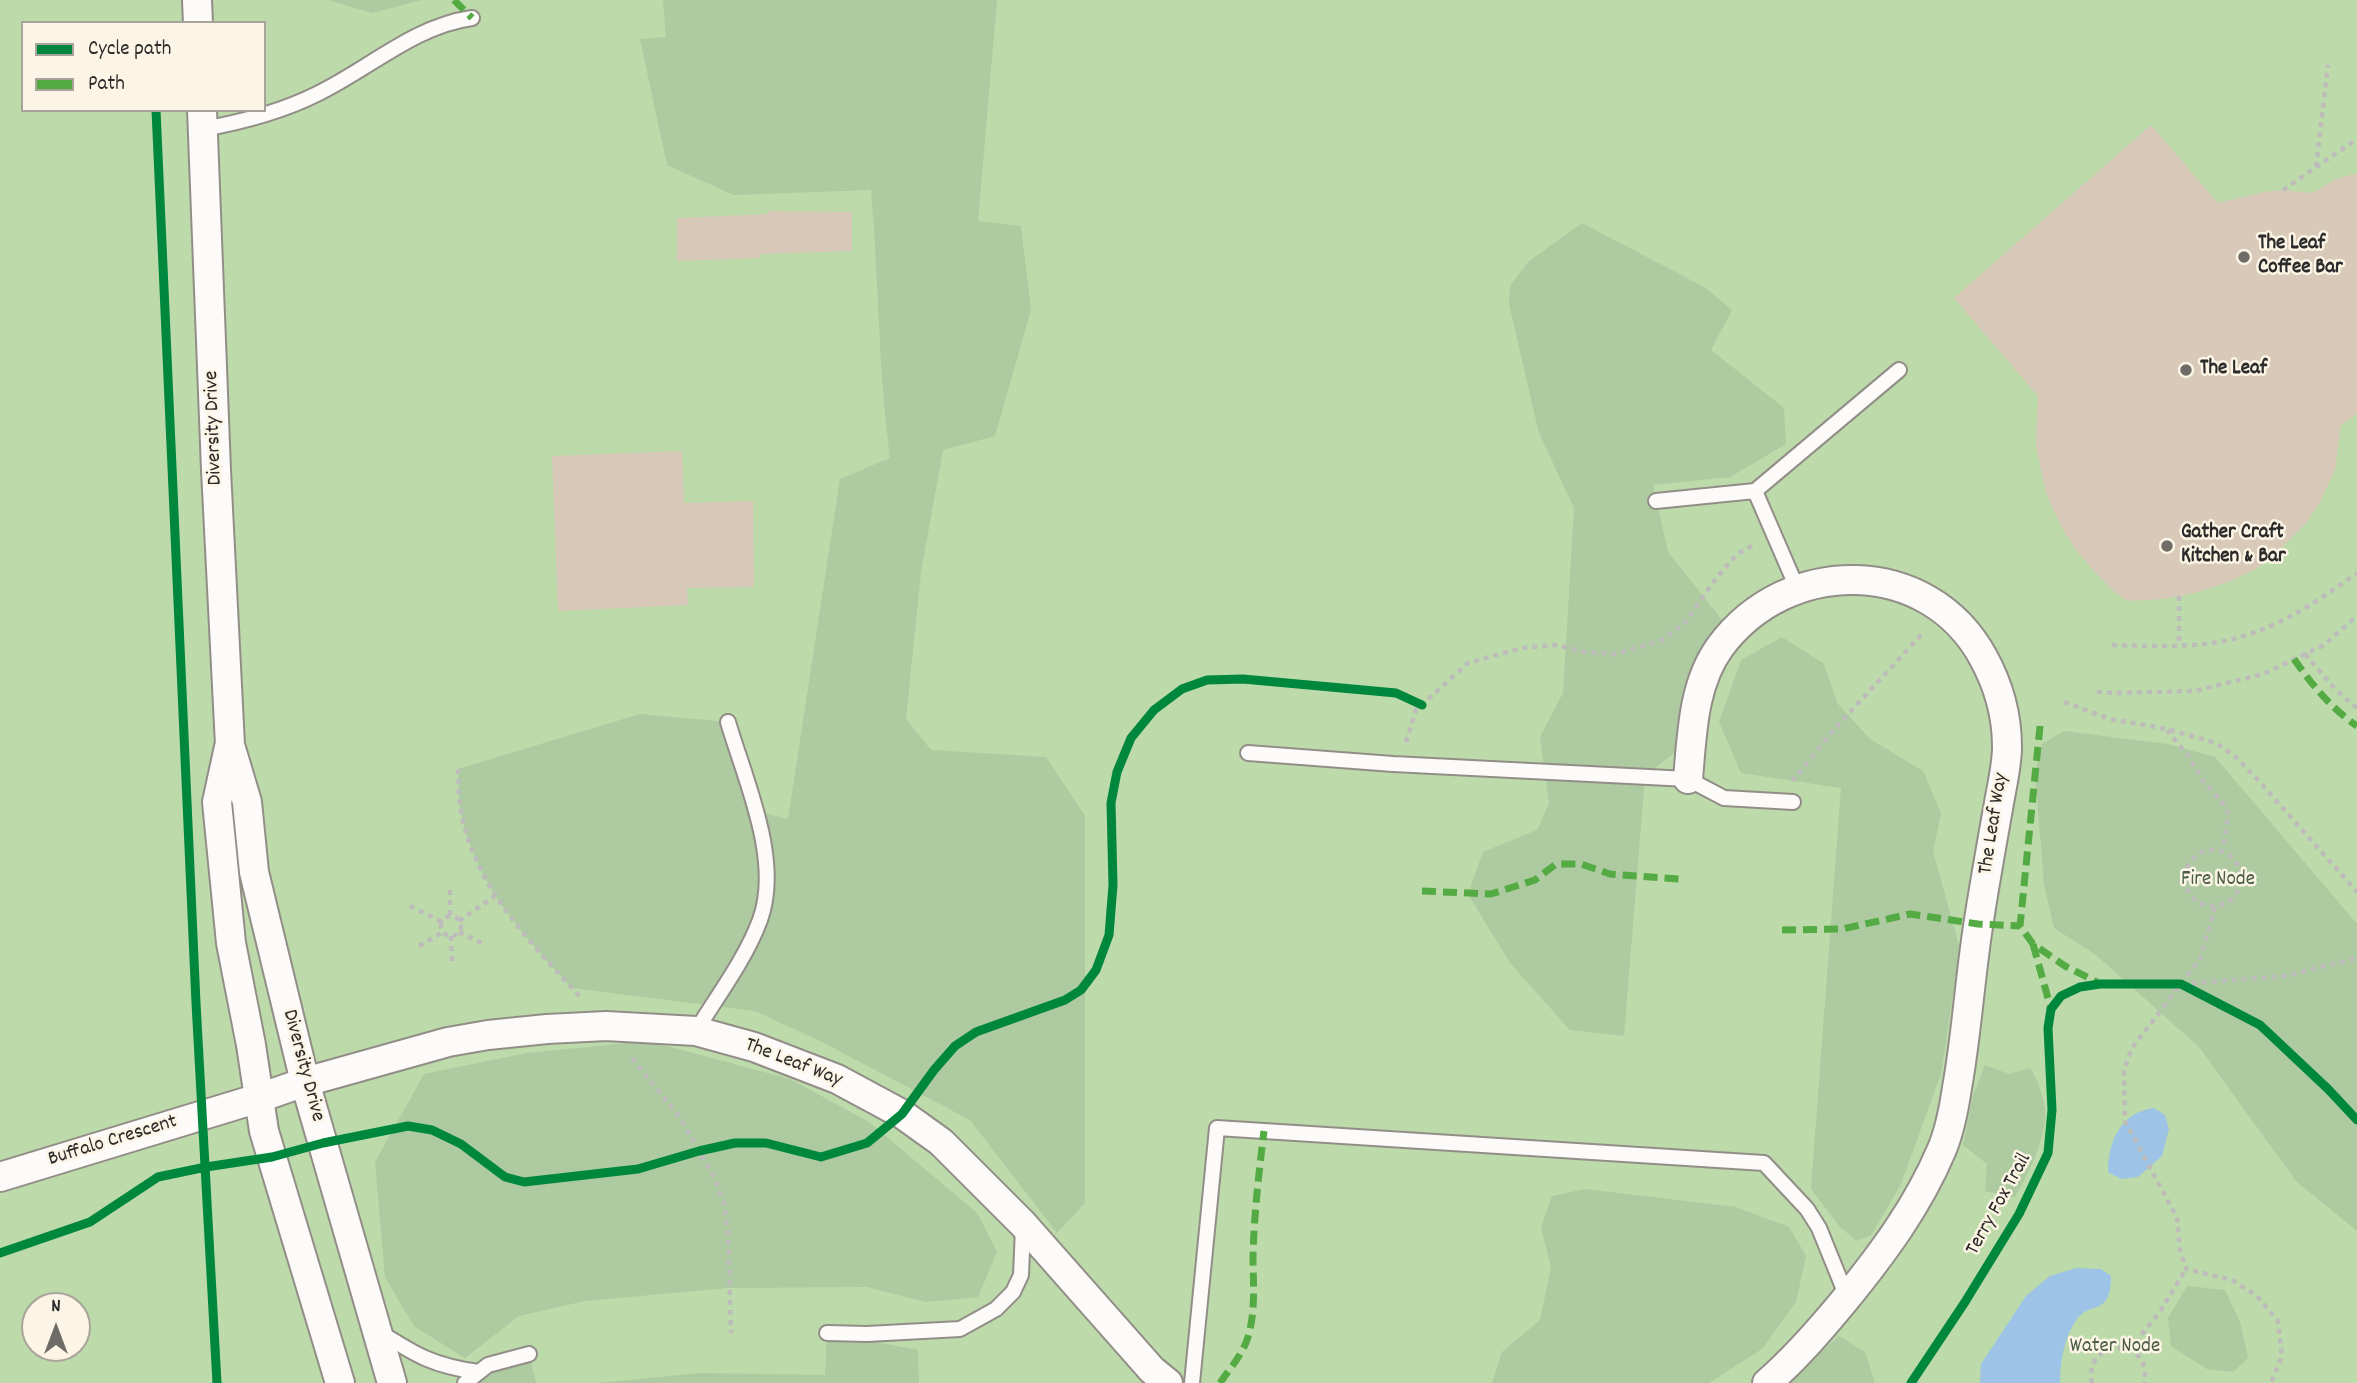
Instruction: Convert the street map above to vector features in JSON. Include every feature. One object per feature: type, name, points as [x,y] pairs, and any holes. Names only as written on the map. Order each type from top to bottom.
[{"type":"street","points":[[197,0],[198,21]]},
{"type":"street","name":"Diversity Drive","points":[[203,120],[216,470],[230,745],[247,802],[254,872],[305,1082],[392,1383]]},
{"type":"street","name":"The Leaf Way","points":[[1688,779],[1695,706],[1705,677],[1720,648],[1741,624],[1797,587],[1825,581],[1854,580],[1882,583],[1915,592],[1945,610],[1965,629],[1983,657],[2000,694],[2007,748],[1978,924],[1962,1064],[1943,1145],[1923,1190],[1902,1225],[1813,1338],[1767,1383]]},
{"type":"street","name":"Diversity Drive","points":[[230,745],[217,802],[231,943],[264,1131],[340,1383]]},
{"type":"street","name":"The Leaf Way","points":[[305,1082],[449,1042],[547,1029],[606,1026],[696,1031],[754,1047],[873,1096],[942,1142],[1023,1224],[1152,1370],[1168,1383]]},
{"type":"street","name":"Buffalo Crescent","points":[[0,1177],[305,1082]]},
{"type":"lane","points":[[203,120],[247,121],[300,102],[429,29],[449,21],[472,18]]},
{"type":"lane","points":[[1656,501],[1755,491],[1899,370]]},
{"type":"lane","points":[[1755,491],[1797,587]]},
{"type":"lane","points":[[696,1031],[748,948],[761,917],[768,881],[763,840],[728,722]]},
{"type":"lane","points":[[1248,753],[1393,764],[1688,779],[1724,798],[1793,802]]},
{"type":"lane","points":[[1192,1383],[1217,1128],[1764,1163],[1807,1209],[1819,1228],[1847,1297]]},
{"type":"lane","points":[[827,1334],[867,1335],[960,1329],[996,1309],[1013,1292],[1021,1275],[1023,1224]]},
{"type":"lane","points":[[376,1329],[430,1362],[453,1369],[479,1372]]},
{"type":"lane","points":[[465,1383],[488,1365],[529,1354]]},
{"type":"path","points":[[2316,167],[2328,65]]},
{"type":"path","points":[[2283,190],[2357,139]]},
{"type":"path","points":[[1393,764],[1408,740],[1418,703],[1468,663],[1522,648],[1556,645],[1585,652],[1616,654],[1660,641],[1684,624],[1737,554],[1774,533]]},
{"type":"path","points":[[2112,645],[2179,646],[2225,641],[2270,627],[2324,597],[2357,573]]},
{"type":"path","points":[[2179,596],[2179,646]]},
{"type":"path","points":[[1776,801],[1838,725],[1945,610]]},
{"type":"path","points":[[2097,692],[2195,691],[2263,674],[2324,645],[2357,616]]},
{"type":"path","points":[[2305,654],[2336,691],[2357,708]]},
{"type":"path","points":[[2064,702],[2110,719],[2167,729],[2216,743],[2237,758],[2357,892]]},
{"type":"path","points":[[2167,729],[2228,813],[2223,850]]},
{"type":"path","points":[[2223,850],[2234,858],[2241,872],[2240,888],[2230,902],[2215,907],[2199,903],[2188,892],[2184,875],[2190,860],[2203,851],[2223,850]]},
{"type":"path","points":[[450,890],[450,917]]},
{"type":"path","points":[[459,921],[495,896]]},
{"type":"path","points":[[411,906],[442,922]]},
{"type":"path","points":[[2129,1350],[2161,1310],[2186,1269],[2180,1250],[2177,1218],[2125,1121],[2124,1070],[2132,1048],[2200,960],[2215,907]]},
{"type":"path","points":[[450,917],[459,921]]},
{"type":"path","points":[[442,922],[450,917]]},
{"type":"path","points":[[459,921],[459,932]]},
{"type":"path","points":[[442,922],[443,932]]},
{"type":"path","points":[[443,932],[451,936]]},
{"type":"path","points":[[419,946],[443,932]]},
{"type":"path","points":[[451,936],[459,932]]},
{"type":"path","points":[[459,932],[484,944]]},
{"type":"path","points":[[451,936],[452,964]]},
{"type":"path","points":[[2168,984],[2285,976],[2357,958]]},
{"type":"path","points":[[2181,984],[2203,996]]},
{"type":"path","points":[[690,1153],[711,1148]]},
{"type":"path","points":[[2186,1269],[2232,1280],[2257,1296],[2278,1321],[2281,1356],[2272,1383]]},
{"type":"path","points":[[2092,1383],[2090,1375],[2096,1358],[2111,1348],[2121,1347],[2143,1362],[2144,1383]]},
{"type":"green space","points":[[0,0],[2357,0],[2357,1383],[0,1383]]},
{"type":"green space","points":[[328,0],[422,0],[372,13]]},
{"type":"green space","points":[[663,0],[997,0],[978,221],[1021,226],[1031,310],[995,436],[943,450],[921,572],[906,719],[931,750],[1046,757],[1085,816],[1085,1203],[1057,1233],[970,1120],[822,1042],[755,1011],[572,988],[502,905],[476,860],[466,834],[460,807],[458,769],[640,714],[728,722],[755,811],[788,819],[840,479],[890,458],[883,391],[871,190],[734,195],[667,165],[640,39],[666,37]]},
{"type":"green space","points":[[1582,223],[1704,287],[1732,310],[1711,350],[1784,408],[1786,444],[1730,477],[1653,485],[1668,552],[1726,625],[1679,749],[1645,776],[1624,1036],[1570,1030],[1510,963],[1468,894],[1483,852],[1537,830],[1549,804],[1540,737],[1563,693],[1574,508],[1539,433],[1509,304],[1510,286],[1528,262]]},
{"type":"green space","points":[[1782,637],[1823,663],[1838,704],[1870,739],[1923,771],[1941,813],[1933,851],[1960,949],[1941,1074],[1900,1186],[1871,1235],[1857,1241],[1840,1227],[1811,1189],[1841,788],[1741,773],[1719,722],[1741,660]]},
{"type":"green space","name":"Fire Node","points":[[2064,731],[2167,744],[2215,757],[2357,924],[2357,1231],[2296,1181],[2199,1047],[2096,955],[2054,928],[2044,884],[2035,772],[2042,744]]},
{"type":"green space","points":[[648,1041],[790,1079],[869,1122],[977,1213],[997,1252],[978,1297],[926,1302],[867,1287],[728,1288],[585,1301],[519,1316],[465,1358],[414,1326],[385,1277],[375,1162],[424,1074],[527,1053]]},
{"type":"green space","points":[[1985,1065],[2009,1074],[2030,1068],[2043,1100],[2045,1120],[2041,1140],[2015,1197],[1985,1191],[1987,1164],[1963,1145],[1973,1096]]},
{"type":"green space","points":[[1585,1189],[1736,1207],[1789,1227],[1806,1256],[1796,1302],[1762,1349],[1709,1383],[1492,1383],[1502,1352],[1540,1320],[1551,1267],[1541,1227],[1552,1196]]},
{"type":"green space","points":[[2187,1286],[2225,1290],[2240,1322],[2248,1358],[2233,1372],[2207,1369],[2171,1346],[2168,1318]]},
{"type":"green space","points":[[827,1333],[918,1350],[919,1383],[599,1383],[700,1373],[825,1375]]},
{"type":"green space","points":[[1839,1336],[1865,1352],[1875,1383],[1786,1383]]},
{"type":"green space","points":[[529,1354],[536,1383],[465,1383]]},
{"type":"water","points":[[2154,1108],[2165,1115],[2169,1129],[2162,1156],[2138,1177],[2121,1179],[2108,1172],[2111,1149],[2119,1130],[2133,1115]]},
{"type":"water","points":[[2076,1268],[2101,1269],[2111,1276],[2110,1289],[2104,1303],[2082,1314],[2073,1326],[2064,1350],[2060,1383],[1980,1383],[1981,1364],[2026,1296],[2050,1276]]},
{"type":"building","name":"The Leaf","points":[[2151,125],[2218,203],[2283,190],[2313,193],[2334,180],[2357,173],[2357,414],[2341,425],[2335,470],[2320,502],[2307,522],[2276,553],[2256,569],[2195,593],[2163,599],[2127,601],[2111,589],[2078,553],[2046,493],[2036,446],[2038,396],[1954,298]]},
{"type":"building","points":[[768,211],[852,212],[852,251],[760,254],[760,258],[677,261],[677,218],[768,214]]},
{"type":"building","points":[[682,451],[684,503],[753,501],[754,587],[687,588],[688,605],[558,611],[552,456]]},
{"type":"marked path","points":[[454,0],[472,18]]},
{"type":"marked path","points":[[2294,659],[2322,695],[2357,726]]},
{"type":"marked path","points":[[2040,726],[2020,926],[2033,944],[2065,966],[2097,982]]},
{"type":"marked path","points":[[1422,891],[1491,894],[1535,880],[1556,864],[1581,864],[1610,874],[1679,879]]},
{"type":"marked path","points":[[1782,930],[1842,929],[1910,914],[1978,924],[2020,926]]},
{"type":"marked path","points":[[2033,944],[2051,1009]]},
{"type":"marked path","points":[[1220,1383],[1243,1349],[1251,1327],[1254,1225],[1264,1131]]},
{"type":"cycle path","points":[[156,112],[196,1003],[217,1383]]},
{"type":"cycle path","points":[[0,1253],[90,1222],[158,1177],[272,1157],[323,1143],[408,1126],[432,1130],[461,1144],[505,1177],[524,1182],[638,1169],[735,1143],[766,1143],[821,1157],[867,1143],[902,1114],[955,1046],[976,1032],[1065,1000],[1081,990],[1096,970],[1109,935],[1113,885],[1111,803],[1117,772],[1131,738],[1154,710],[1182,689],[1207,680],[1243,679],[1396,693],[1422,705]]},
{"type":"cycle path","name":"Terry Fox Trail","points":[[1911,1383],[2019,1214],[2048,1153],[2052,1110],[2048,1028],[2051,1009],[2061,996],[2080,987],[2100,984],[2181,984],[2260,1025],[2357,1120]]},
{"type":"place","name":"The Leaf Coffee Bar","points":[[2244,257]]},
{"type":"place","name":"The Leaf","points":[[2186,370]]},
{"type":"place","name":"Gather Craft Kitchen & Bar","points":[[2167,546]]},
{"type":"park label","name":"Water Node","points":[[2115,1348]]}]
